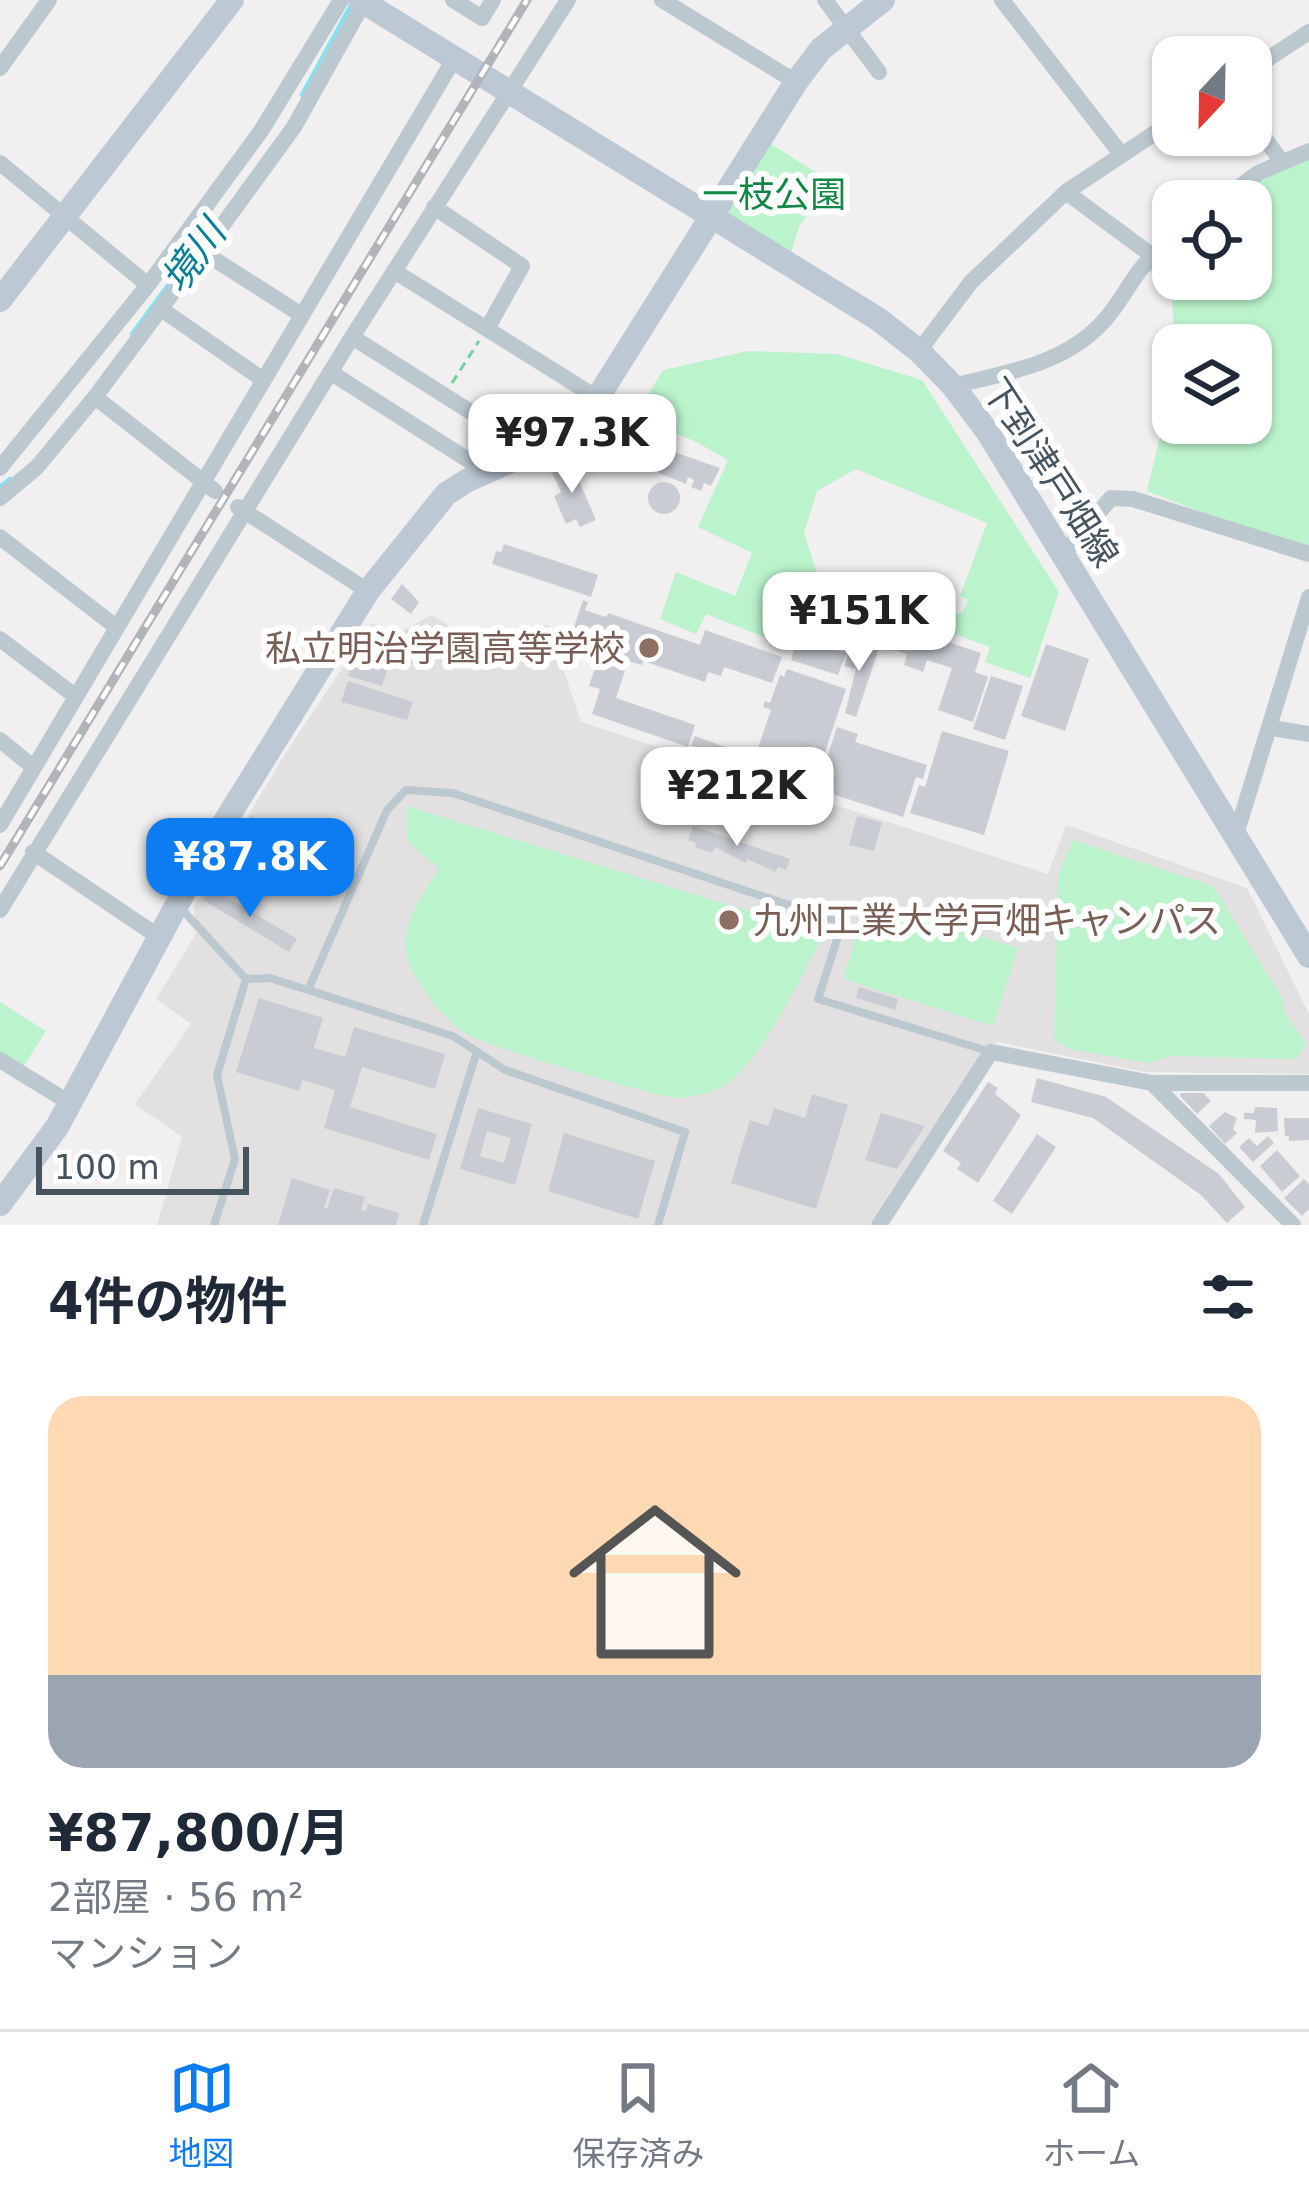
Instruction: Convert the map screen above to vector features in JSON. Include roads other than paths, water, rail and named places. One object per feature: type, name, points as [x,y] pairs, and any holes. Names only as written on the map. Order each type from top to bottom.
[{"type":"street","points":[[0,68],[49,0]]},
{"type":"street","points":[[0,300],[232,0]]},
{"type":"street","points":[[453,0],[482,18],[493,0]]},
{"type":"street","points":[[0,910],[241,509],[568,0]]},
{"type":"street","points":[[662,0],[796,82]]},
{"type":"street","points":[[825,0],[879,72]]},
{"type":"street","points":[[0,1204],[70,1103],[273,739],[368,591],[446,494],[565,437],[599,399],[796,82],[821,49],[884,0]]},
{"type":"street","points":[[1002,0],[1120,154]]},
{"type":"street","points":[[0,498],[37,467],[95,397],[294,127],[357,1]]},
{"type":"street","points":[[0,468],[148,285],[357,1]]},
{"type":"street","name":"下到津戸畑線","points":[[357,1],[878,319],[920,351],[987,431],[1309,956]]},
{"type":"street","points":[[1272,56],[1309,32]]},
{"type":"street","points":[[0,825],[116,626],[208,486],[262,379],[454,59]]},
{"type":"street","points":[[920,351],[971,282],[1066,192],[1152,134]]},
{"type":"street","points":[[1272,147],[1281,160]]},
{"type":"street","points":[[1252,180],[1281,160],[1309,151]]},
{"type":"street","points":[[0,163],[148,285]]},
{"type":"street","points":[[1066,192],[1152,256]]},
{"type":"street","points":[[434,207],[522,266],[487,328]]},
{"type":"street","points":[[203,252],[300,314]]},
{"type":"street","points":[[953,386],[1044,363],[1076,343],[1096,330],[1152,260]]},
{"type":"street","points":[[394,271],[599,399]]},
{"type":"street","points":[[160,309],[262,379]]},
{"type":"street","points":[[352,338],[534,452]]},
{"type":"street","points":[[330,372],[487,472]]},
{"type":"street","points":[[95,397],[208,486]]},
{"type":"street","points":[[1063,555],[1111,498],[1133,499],[1309,554]]},
{"type":"street","points":[[241,509],[368,591]]},
{"type":"street","points":[[0,537],[116,626]]},
{"type":"street","points":[[1235,838],[1309,598]]},
{"type":"street","points":[[0,639],[74,696]]},
{"type":"street","points":[[1272,728],[1309,734]]},
{"type":"street","points":[[0,740],[33,767]]},
{"type":"street","points":[[33,852],[159,937]]},
{"type":"street","points":[[879,1225],[991,1052],[1152,1083],[1309,1083]]},
{"type":"street","points":[[0,1060],[70,1103]]},
{"type":"street","points":[[1152,1083],[1293,1225]]},
{"type":"lane","points":[[308,990],[381,822],[406,790],[453,793],[843,923]]},
{"type":"lane","points":[[178,905],[246,979],[270,978],[453,1036],[505,1070],[685,1132],[658,1225]]},
{"type":"lane","points":[[848,905],[818,999],[991,1052]]},
{"type":"lane","points":[[214,1225],[235,1159],[217,1075],[246,979]]},
{"type":"lane","points":[[423,1225],[476,1054]]},
{"type":"waterway","name":"境川","points":[[302,95],[351,5]]},
{"type":"waterway","name":"境川","points":[[132,334],[214,223]]},
{"type":"waterway","name":"境川","points":[[0,487],[10,479]]},
{"type":"railway","points":[[0,866],[527,0]]},
{"type":"place","name":"私立明治学園高等学校","points":[[649,648]]},
{"type":"place","name":"九州工業大学戸畑キャンパス","points":[[729,920]]},
{"type":"park label","name":"一枝公園","points":[[774,194]]}]
